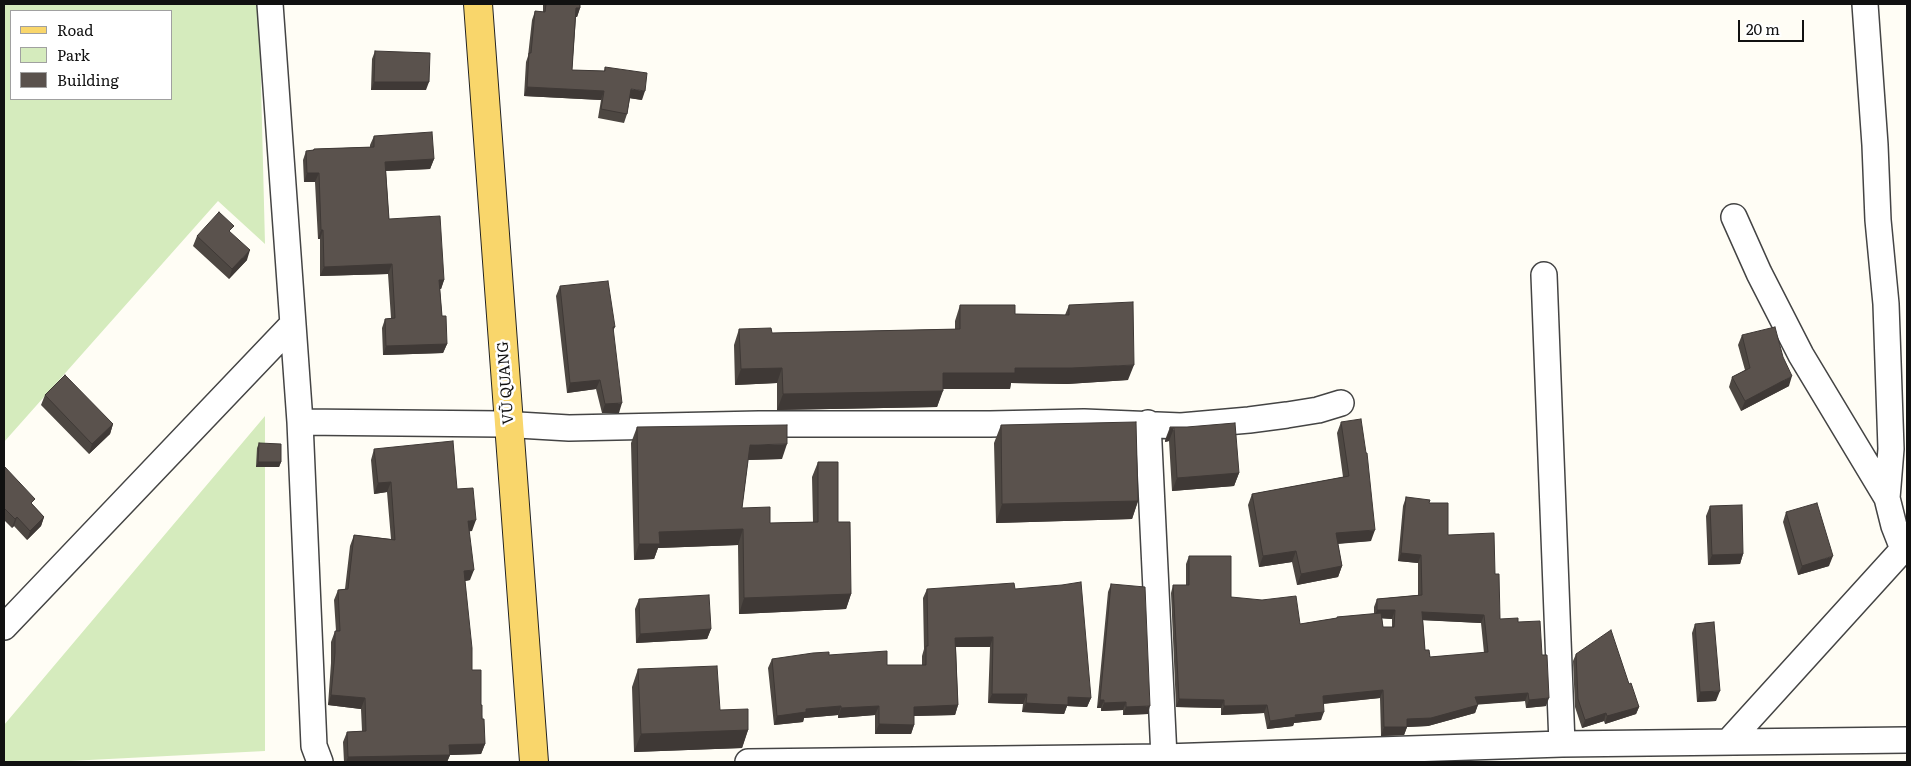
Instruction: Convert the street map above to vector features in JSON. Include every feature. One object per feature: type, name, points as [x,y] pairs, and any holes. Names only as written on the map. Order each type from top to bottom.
[{"type":"main road","name":"VŨ QUANG","points":[[478,4],[534,762]]},
{"type":"street","points":[[270,4],[300,422],[314,746],[320,762]]},
{"type":"street","points":[[1865,4],[1876,145],[1878,220],[1886,304],[1891,449],[1887,498]]},
{"type":"street","points":[[1714,749],[1905,547],[1894,526],[1887,498],[1801,355],[1759,273],[1734,217]]},
{"type":"street","points":[[1544,275],[1562,744]]},
{"type":"street","points":[[4,627],[292,325]]},
{"type":"street","points":[[300,422],[509,425],[578,428],[759,424],[1148,423],[1182,426],[1249,420],[1318,410],[1341,403]]},
{"type":"street","points":[[1148,423],[1164,757]]},
{"type":"street","points":[[748,762],[1270,757],[1562,744],[1714,749],[1907,740]]},
{"type":"green space","points":[[4,4],[259,4],[265,244],[218,201],[4,442]]},
{"type":"green space","points":[[265,416],[265,751],[50,762],[4,762],[4,725]]},
{"type":"building","points":[[546,4],[580,4],[580,8],[576,8],[572,70],[605,71],[605,67],[647,73],[645,91],[631,89],[627,114],[601,109],[604,91],[527,87],[529,53],[531,53],[535,11],[545,12]]},
{"type":"building","points":[[375,51],[430,53],[429,82],[374,82]]},
{"type":"building","points":[[432,132],[434,159],[385,162],[389,219],[440,216],[444,280],[439,280],[442,316],[446,316],[447,344],[386,346],[385,319],[395,318],[392,264],[324,267],[319,173],[307,173],[306,151],[314,149],[374,147],[374,136]]},
{"type":"building","points":[[219,212],[234,226],[229,231],[250,250],[232,269],[197,236]]},
{"type":"building","points":[[608,281],[615,327],[613,327],[622,403],[605,404],[600,380],[570,383],[560,286]]},
{"type":"building","points":[[1133,302],[1134,365],[1015,368],[1015,373],[943,373],[943,391],[783,394],[782,368],[741,369],[739,329],[771,328],[772,333],[960,329],[960,305],[1015,305],[1015,314],[1069,315],[1069,305]]},
{"type":"building","points":[[1775,327],[1783,357],[1792,376],[1745,401],[1732,377],[1750,368],[1742,335]]},
{"type":"building","points":[[65,375],[113,424],[92,444],[45,395]]},
{"type":"building","points":[[1361,419],[1367,453],[1375,530],[1336,533],[1342,566],[1301,574],[1296,551],[1263,556],[1252,494],[1349,476],[1341,422]]},
{"type":"building","points":[[1136,422],[1138,501],[1002,504],[1001,425]]},
{"type":"building","points":[[1235,423],[1239,473],[1177,478],[1174,428],[1170,429],[1170,427]]},
{"type":"building","points":[[787,425],[787,444],[750,445],[742,508],[770,507],[770,523],[818,522],[818,462],[838,462],[838,522],[850,522],[851,594],[744,598],[743,529],[659,532],[660,544],[639,544],[637,427]]},
{"type":"building","points":[[453,441],[457,489],[473,488],[476,520],[468,521],[474,570],[464,571],[472,648],[472,670],[481,670],[481,705],[482,719],[484,719],[485,744],[449,745],[450,755],[348,757],[347,732],[366,731],[365,698],[331,695],[335,631],[340,631],[338,590],[348,589],[354,535],[395,540],[391,482],[378,483],[374,449]]},
{"type":"building","points":[[259,443],[281,444],[281,462],[258,462]]},
{"type":"building","points":[[4,466],[35,499],[31,503],[44,517],[30,531],[17,517],[15,519],[4,508]]},
{"type":"building","points":[[1406,497],[1430,500],[1429,503],[1448,503],[1448,535],[1494,533],[1495,574],[1499,574],[1500,619],[1518,618],[1518,622],[1540,621],[1542,655],[1547,655],[1549,698],[1529,700],[1528,693],[1475,697],[1478,705],[1431,718],[1407,719],[1407,727],[1384,727],[1383,690],[1323,696],[1324,712],[1295,715],[1296,717],[1270,721],[1267,705],[1224,706],[1224,700],[1179,699],[1173,585],[1189,585],[1189,556],[1231,556],[1231,597],[1262,600],[1296,596],[1300,624],[1337,617],[1381,613],[1383,627],[1394,627],[1395,610],[1377,610],[1377,599],[1422,595],[1421,555],[1401,553]],"holes":[[[1422,612],[1484,615],[1488,652],[1430,657],[1429,650],[1425,650]]]},
{"type":"building","points":[[1817,503],[1833,556],[1802,566],[1786,512]]},
{"type":"building","points":[[1742,505],[1743,554],[1712,555],[1710,506]]},
{"type":"building","points":[[1081,582],[1091,698],[1068,697],[1068,705],[1042,704],[1026,703],[1027,694],[992,694],[993,637],[955,638],[958,705],[914,707],[914,725],[879,724],[879,706],[841,708],[841,706],[806,709],[806,712],[777,716],[772,659],[813,653],[829,652],[829,655],[887,651],[887,665],[926,665],[926,646],[928,646],[927,589],[1014,583],[1015,589]]},
{"type":"building","points":[[1111,584],[1145,587],[1150,706],[1126,707],[1126,702],[1104,703],[1104,700],[1100,700]]},
{"type":"building","points":[[709,595],[711,629],[640,634],[639,599]]},
{"type":"building","points":[[1714,622],[1720,691],[1700,692],[1695,624]]},
{"type":"building","points":[[1611,630],[1629,684],[1631,683],[1639,707],[1607,716],[1606,713],[1585,720],[1578,699],[1576,654]]},
{"type":"building","points":[[717,666],[720,710],[748,709],[748,730],[641,734],[638,669]]}]
